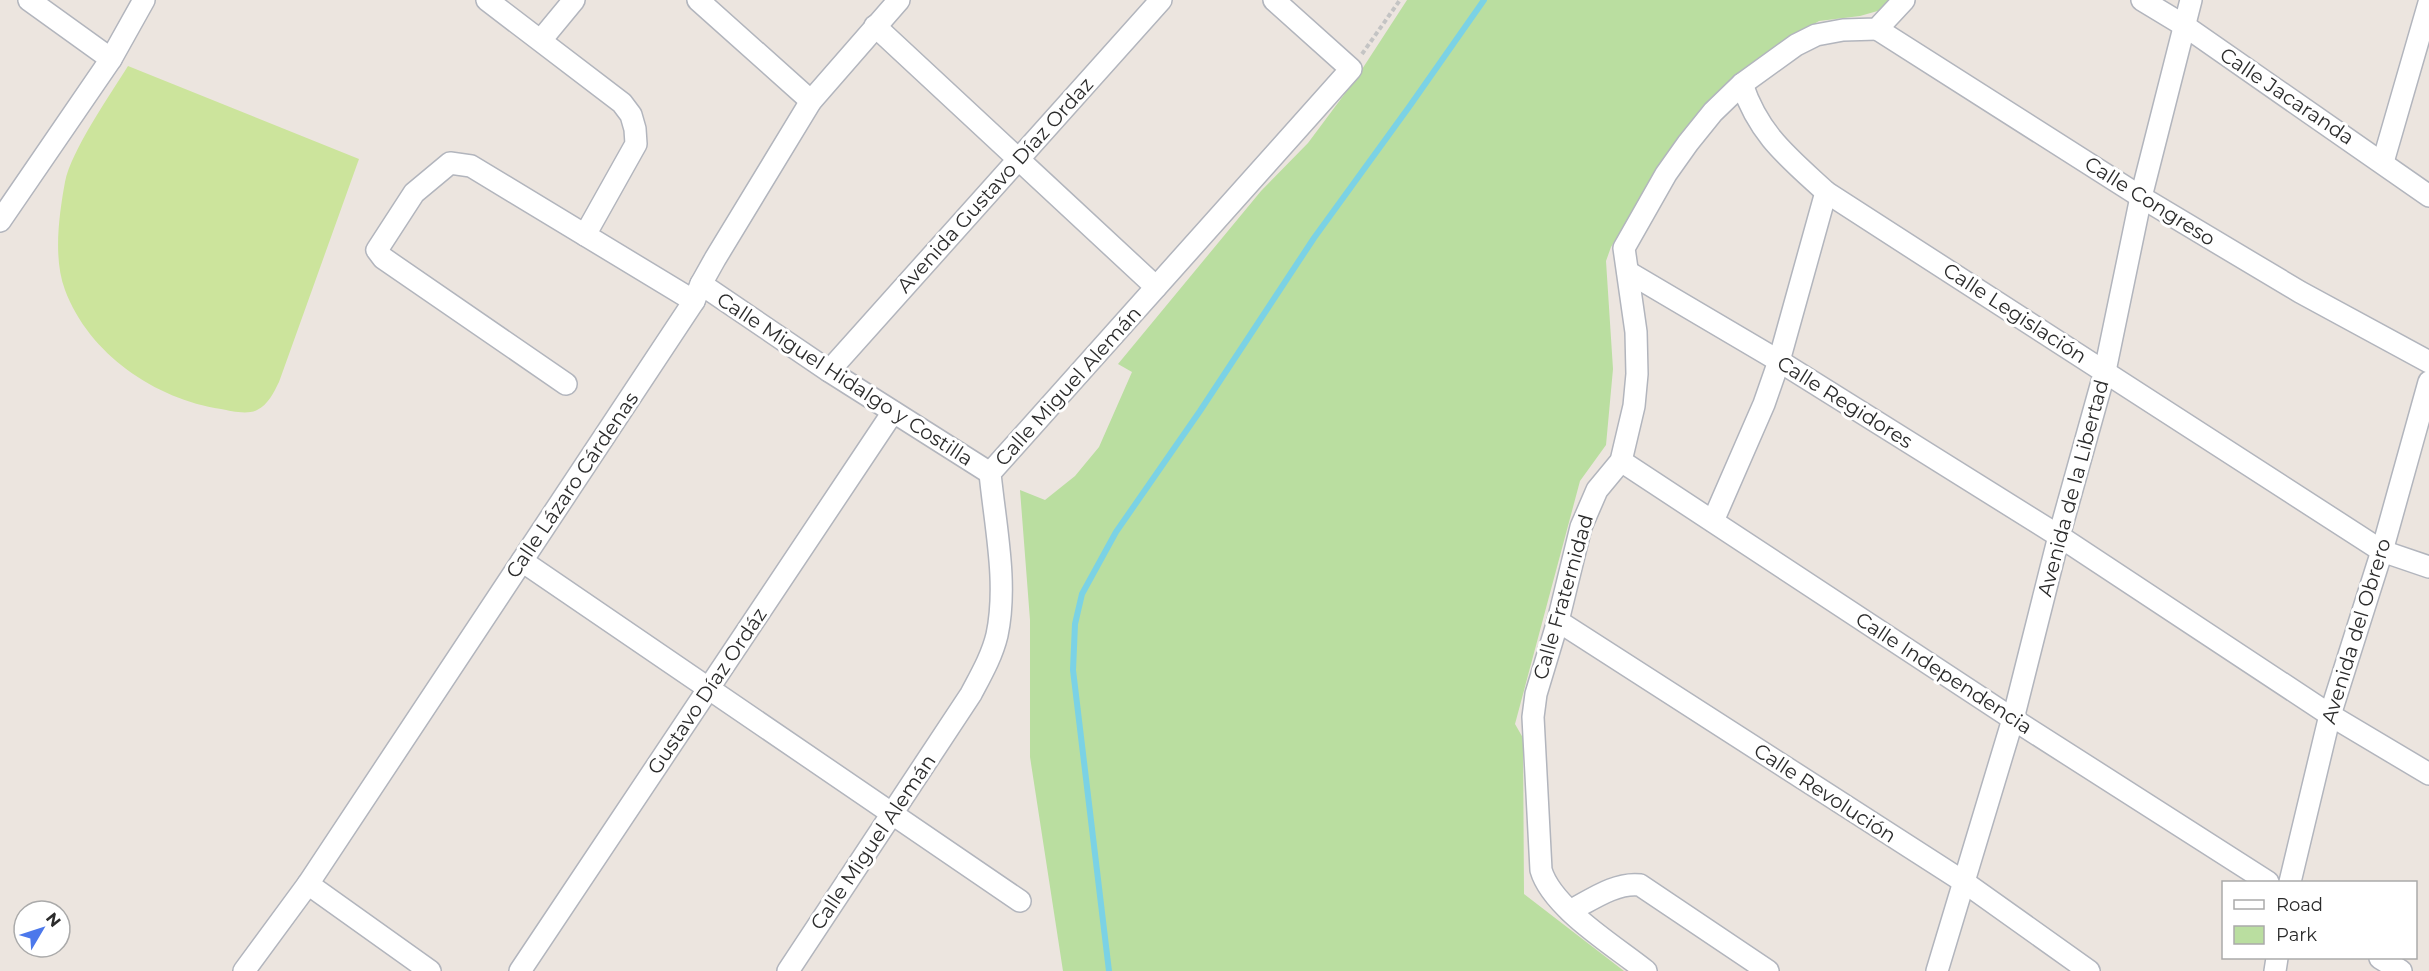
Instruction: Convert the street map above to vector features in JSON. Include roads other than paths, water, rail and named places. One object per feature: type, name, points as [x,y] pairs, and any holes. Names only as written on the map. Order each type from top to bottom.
[{"type":"street","points":[[29,0],[111,59]]},
{"type":"street","points":[[0,221],[111,59],[144,0]]},
{"type":"street","points":[[487,0],[622,103],[631,115],[636,144],[585,235]]},
{"type":"street","points":[[541,40],[574,0]]},
{"type":"street","points":[[698,0],[811,101]]},
{"type":"street","name":"Calle Lázaro Cárdenas","points":[[244,971],[308,884],[698,293],[811,101],[899,0]]},
{"type":"street","name":"Avenida Gustavo Díaz Ordaz","points":[[829,370],[1161,0]]},
{"type":"street","name":"Calle Miguel Alemán","points":[[788,971],[971,694],[987,663],[997,634],[1002,592],[990,473],[1351,69],[1274,0]]},
{"type":"street","points":[[1877,29],[1904,0]]},
{"type":"street","name":"Calle Jacaranda","points":[[2142,0],[2185,26],[2429,196]]},
{"type":"street","name":"Avenida de la Libertad","points":[[1937,971],[2013,719],[2059,536],[2105,371],[2141,196],[2192,0]]},
{"type":"street","points":[[2383,162],[2429,3]]},
{"type":"street","points":[[875,26],[1156,287]]},
{"type":"street","name":"Calle Fraternidad","points":[[1646,971],[1570,911],[1545,883],[1541,870],[1533,717],[1536,694],[1588,507],[1597,490],[1621,461],[1634,406],[1637,374],[1636,332],[1624,248],[1652,197],[1688,143],[1713,112],[1742,84],[1796,45],[1816,35],[1843,30],[1877,29]]},
{"type":"street","name":"Calle Congreso","points":[[1877,29],[2141,196],[2300,292],[2429,362]]},
{"type":"street","name":"Calle Legislación","points":[[1742,84],[1758,122],[1776,146],[1826,192],[2382,551],[2429,567]]},
{"type":"street","name":"Calle Miguel Hidalgo y Costilla","points":[[566,384],[383,258],[377,250],[414,194],[450,163],[471,166],[585,235],[698,293],[829,370],[990,473]]},
{"type":"street","points":[[1713,521],[1764,404],[1779,361],[1826,192]]},
{"type":"street","name":"Calle Regidores","points":[[1628,272],[1779,361],[2059,536],[2330,715],[2429,774]]},
{"type":"street","name":"Avenida del Obrero","points":[[2289,881],[2330,715],[2382,551],[2429,382]]},
{"type":"street","name":"Gustavo Díaz Ordáz","points":[[520,971],[893,412]]},
{"type":"street","name":"Calle Independencia","points":[[1621,461],[2013,719],[2266,881]]},
{"type":"street","points":[[522,561],[1020,902]]},
{"type":"street","name":"Calle Revolución","points":[[1558,621],[1964,882],[2089,971]]},
{"type":"street","points":[[308,884],[430,971]]},
{"type":"street","points":[[1570,911],[1618,887],[1629,884],[1640,885],[1768,971]]},
{"type":"street","points":[[2383,959],[2401,971]]},
{"type":"waterway","points":[[1109,971],[1073,670],[1075,624],[1082,594],[1116,532],[1200,411],[1314,238],[1484,0]]}]
